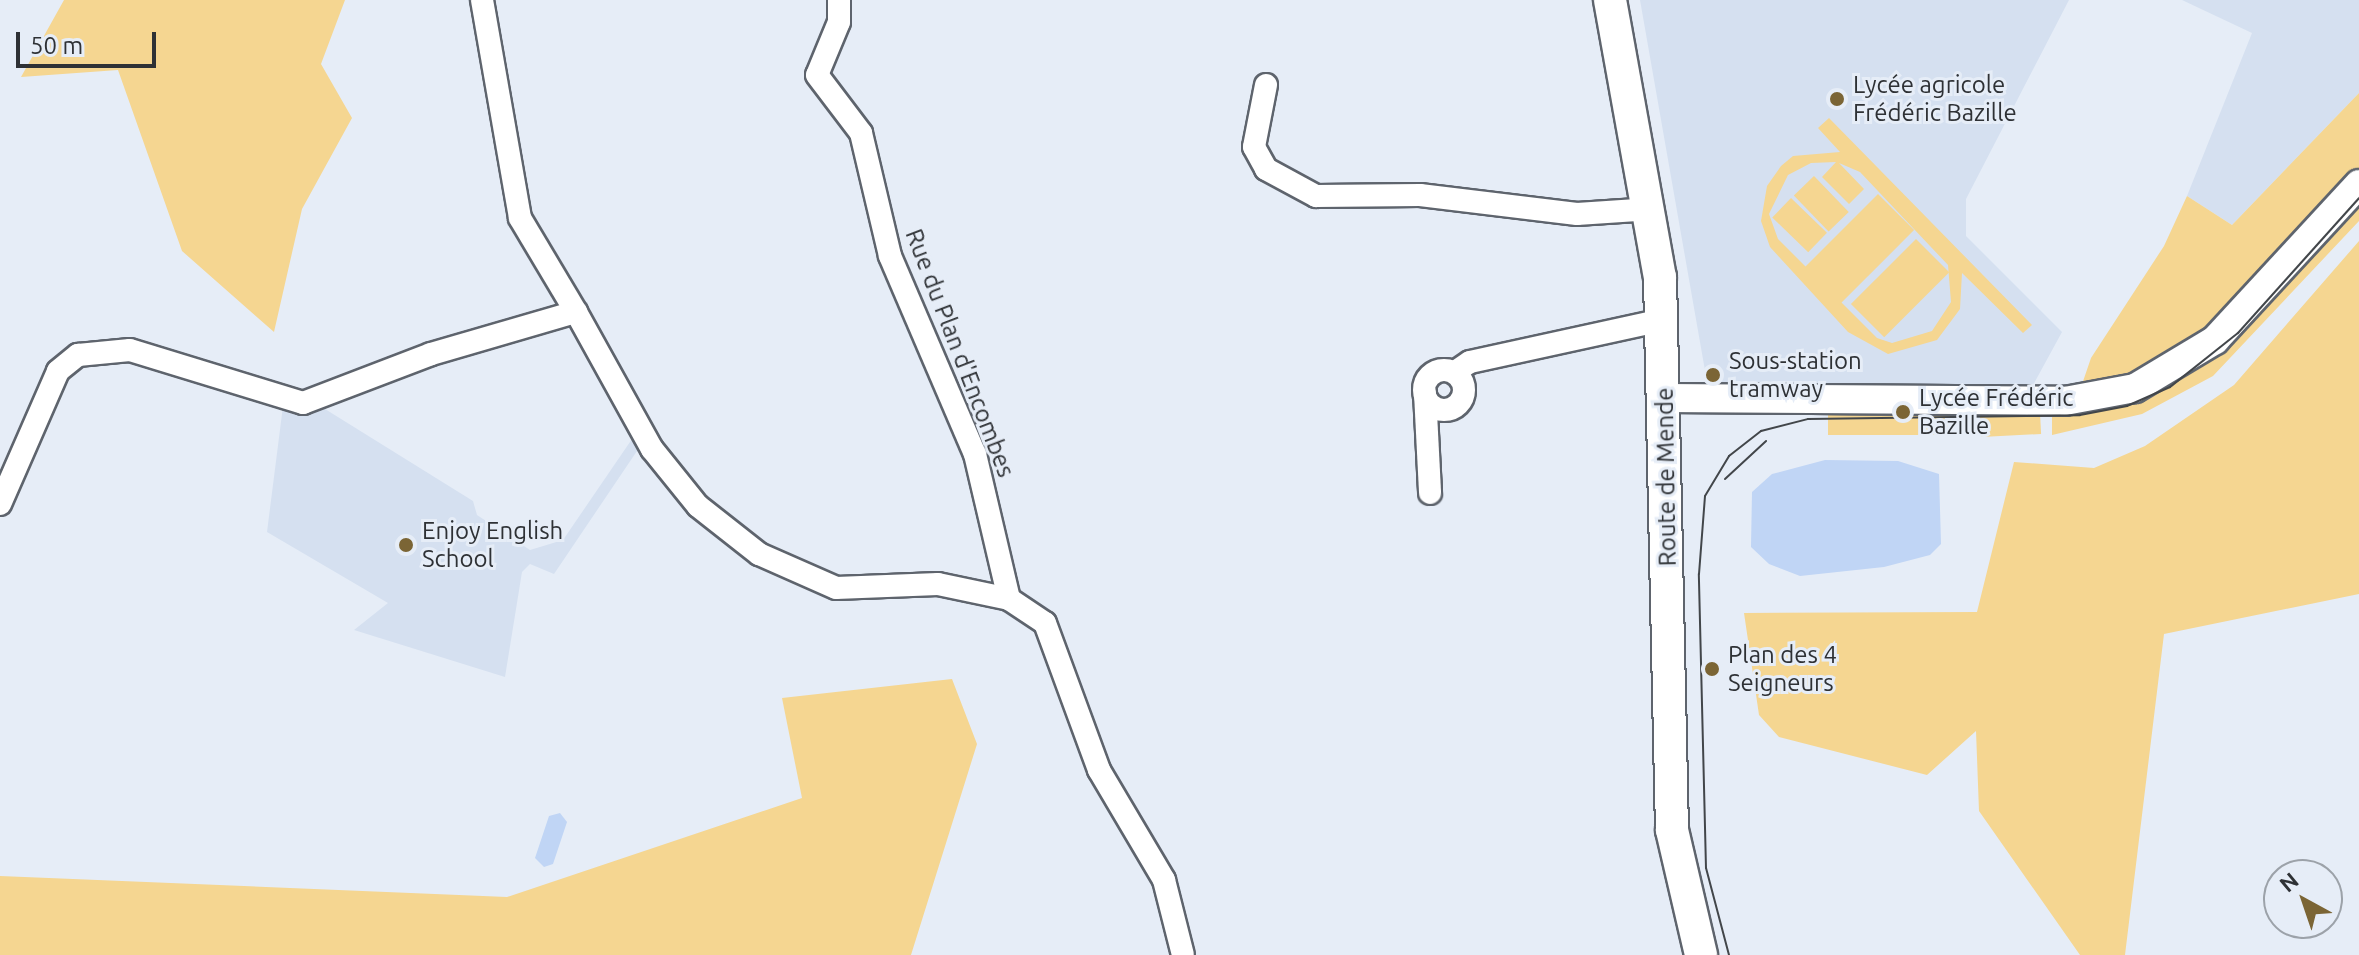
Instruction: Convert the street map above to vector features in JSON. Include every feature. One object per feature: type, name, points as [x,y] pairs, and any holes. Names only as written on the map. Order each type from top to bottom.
[{"type":"main road","name":"Route de Mende","points":[[1610,0],[1652,209],[1663,320],[1672,830],[1701,955]]},
{"type":"street","points":[[482,0],[520,218],[652,449],[698,506],[759,554],[836,588],[938,584],[1009,599],[1036,615],[1055,641],[1099,770],[1164,880],[1183,955]]},
{"type":"street","name":"Rue du Plan d'Encombes","points":[[839,0],[839,22],[817,75],[861,133],[890,256],[975,454],[1009,599]]},
{"type":"street","points":[[1266,85],[1254,147],[1266,169],[1316,196],[1420,195],[1577,214],[1652,209]]},
{"type":"street","points":[[1665,398],[2065,401],[2135,388],[2215,340],[2359,184]]},
{"type":"street","points":[[0,504],[58,371],[78,355],[130,350],[303,403],[431,354],[576,312]]},
{"type":"street","points":[[1430,493],[1425,393],[1435,371],[1455,372],[1470,362],[1663,320]]},
{"type":"street","points":[[1425,393],[1436,408],[1456,406],[1465,389],[1455,372]]},
{"type":"shaded area","points":[[64,0],[345,0],[321,64],[352,118],[302,209],[274,332],[182,251],[118,70],[21,77]]},
{"type":"shaded area","name":"Lycée agricole Frédéric Bazille","points":[[1640,0],[2069,0],[1966,199],[1966,236],[2062,332],[2032,387],[1707,382]]},
{"type":"shaded area","points":[[2182,0],[2359,0],[2359,93],[2232,225],[2187,196],[2252,33]]},
{"type":"shaded area","points":[[2359,93],[2359,170],[2264,275],[2221,321],[2129,381],[2079,393],[2091,358],[2164,246],[2187,196],[2232,225]]},
{"type":"shaded area","points":[[1829,118],[2032,325],[2023,333],[1962,273],[1960,309],[1937,340],[1888,354],[1848,332],[1770,247],[1761,221],[1767,186],[1781,166],[1793,156],[1840,152],[1818,128]],"holes":[[[1836,162],[1822,177],[1849,204],[1864,189],[1839,163],[1860,172],[1948,265],[1951,302],[1932,331],[1892,343],[1877,338],[1778,239],[1769,214],[1788,175],[1811,163]]]},
{"type":"shaded area","points":[[1814,176],[1849,212],[1829,231],[1794,195]]},
{"type":"shaded area","points":[[2359,192],[2359,221],[2213,376],[2142,414],[2052,435],[2052,407],[2139,392]]},
{"type":"shaded area","points":[[1878,194],[1914,230],[1840,304],[1804,268]]},
{"type":"shaded area","points":[[1791,198],[1827,233],[1808,252],[1772,217]]},
{"type":"shaded area","points":[[1916,239],[1949,272],[1884,337],[1851,304]]},
{"type":"shaded area","points":[[2359,241],[2359,594],[2164,634],[2125,955],[2080,955],[1979,811],[1976,731],[1927,775],[1779,737],[1759,715],[1744,613],[1977,612],[2014,462],[2094,468],[2145,446],[2234,385]]},
{"type":"shaded area","name":"Enjoy English School","points":[[283,406],[325,409],[473,501],[477,515],[530,550],[563,540],[632,439],[639,448],[554,574],[530,564],[522,572],[505,677],[354,630],[388,603],[267,532]]},
{"type":"shaded area","points":[[2040,413],[2041,434],[1981,437],[1980,416]]},
{"type":"shaded area","points":[[1828,415],[1948,415],[1948,435],[1828,435]]},
{"type":"shaded area","points":[[952,679],[977,744],[911,955],[0,955],[0,876],[507,897],[802,798],[782,698]]},
{"type":"water","points":[[1825,460],[1898,461],[1939,474],[1941,544],[1930,555],[1884,567],[1800,576],[1769,564],[1751,547],[1752,492],[1772,474]]},
{"type":"water","points":[[560,813],[567,822],[553,864],[544,867],[535,858],[549,816]]},
{"type":"tram line","points":[[1729,955],[1706,868],[1699,574],[1705,496],[1729,456],[1761,431],[1808,419],[2080,415],[2127,406],[2170,387],[2238,333],[2359,198]]},
{"type":"tram line","points":[[1725,479],[1766,441]]},
{"type":"place","name":"Lycée agricole Frédéric Bazille","points":[[1837,99]]},
{"type":"place","name":"Sous-station tramway","points":[[1713,375]]},
{"type":"place","name":"Lycée Frédéric Bazille","points":[[1903,412]]},
{"type":"place","name":"Enjoy English School","points":[[406,545]]},
{"type":"place","name":"Plan des 4 Seigneurs","points":[[1712,669]]}]
